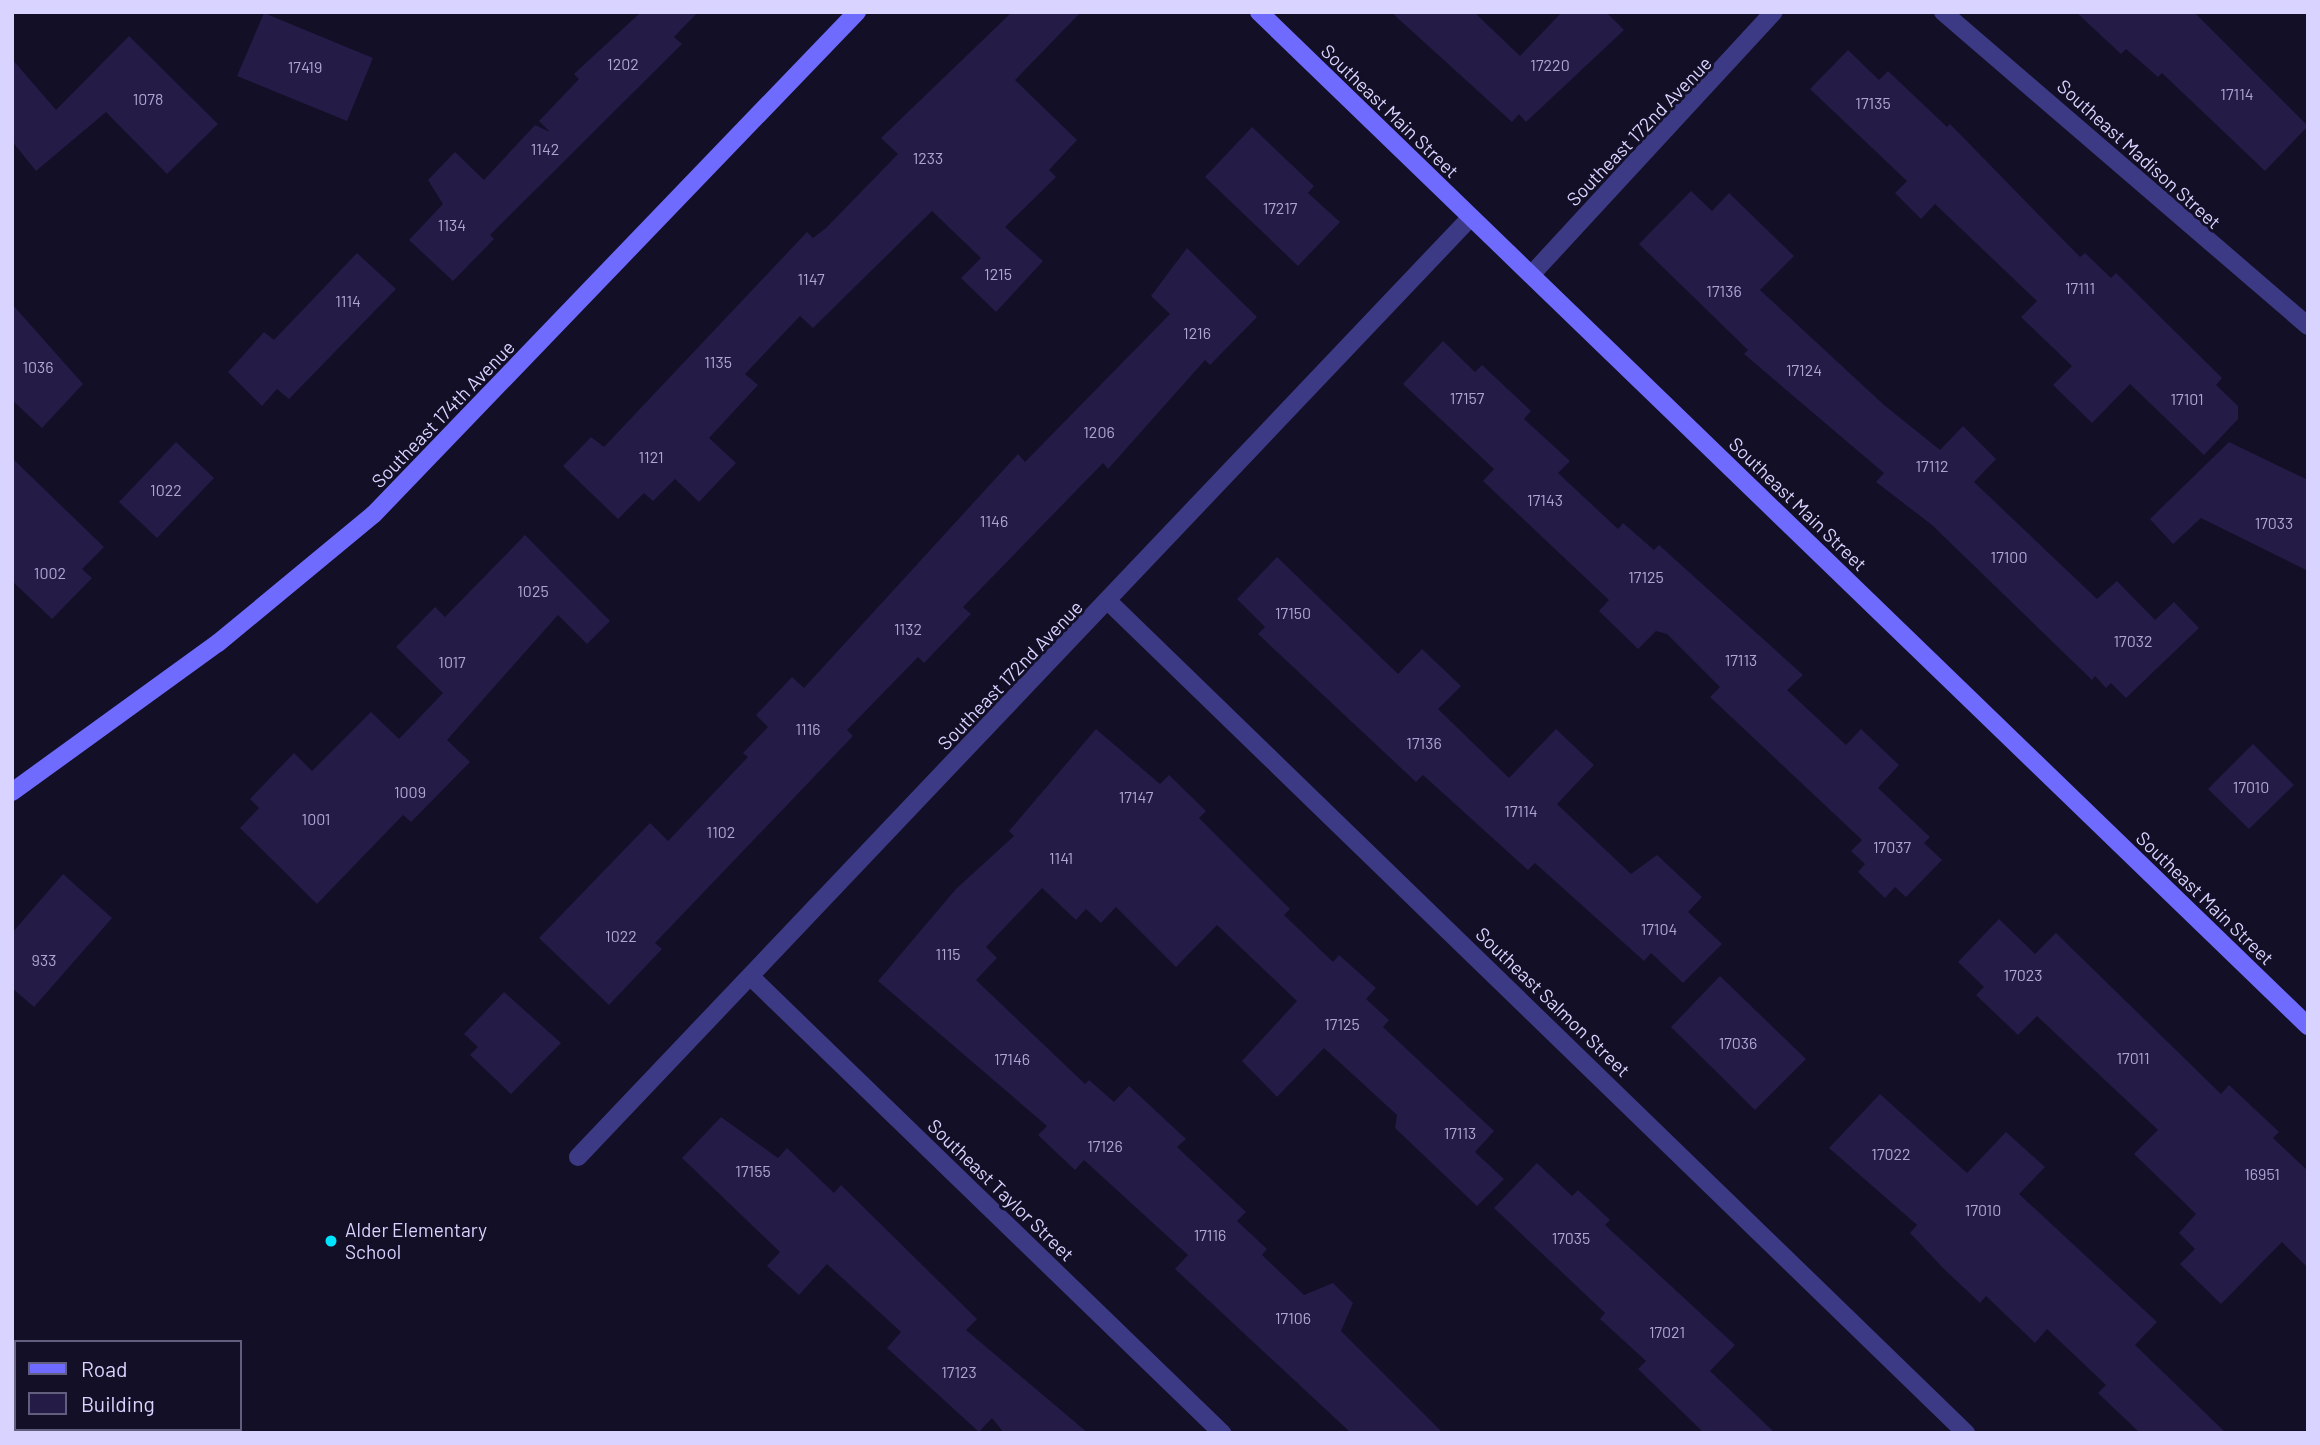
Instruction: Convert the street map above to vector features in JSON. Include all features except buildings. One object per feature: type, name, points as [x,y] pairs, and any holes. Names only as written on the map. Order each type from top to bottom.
[{"type":"street","name":"Southeast 174th Avenue","points":[[12,792],[228,635],[374,514],[857,12]]},
{"type":"street","name":"Southeast Main Street","points":[[1259,12],[2308,1026]]},
{"type":"street","name":"Southeast 172nd Avenue","points":[[1531,275],[1714,85],[1774,12]]},
{"type":"street","name":"Southeast Madison Street","points":[[1943,12],[2308,326]]},
{"type":"street","name":"Southeast 172nd Avenue","points":[[578,1157],[1109,602],[1470,218]]},
{"type":"street","name":"Southeast Salmon Street","points":[[1109,602],[1966,1433]]},
{"type":"street","name":"Southeast Taylor Street","points":[[751,977],[1222,1433]]},
{"type":"place","name":"Alder Elementary School","points":[[331,1241]]}]
